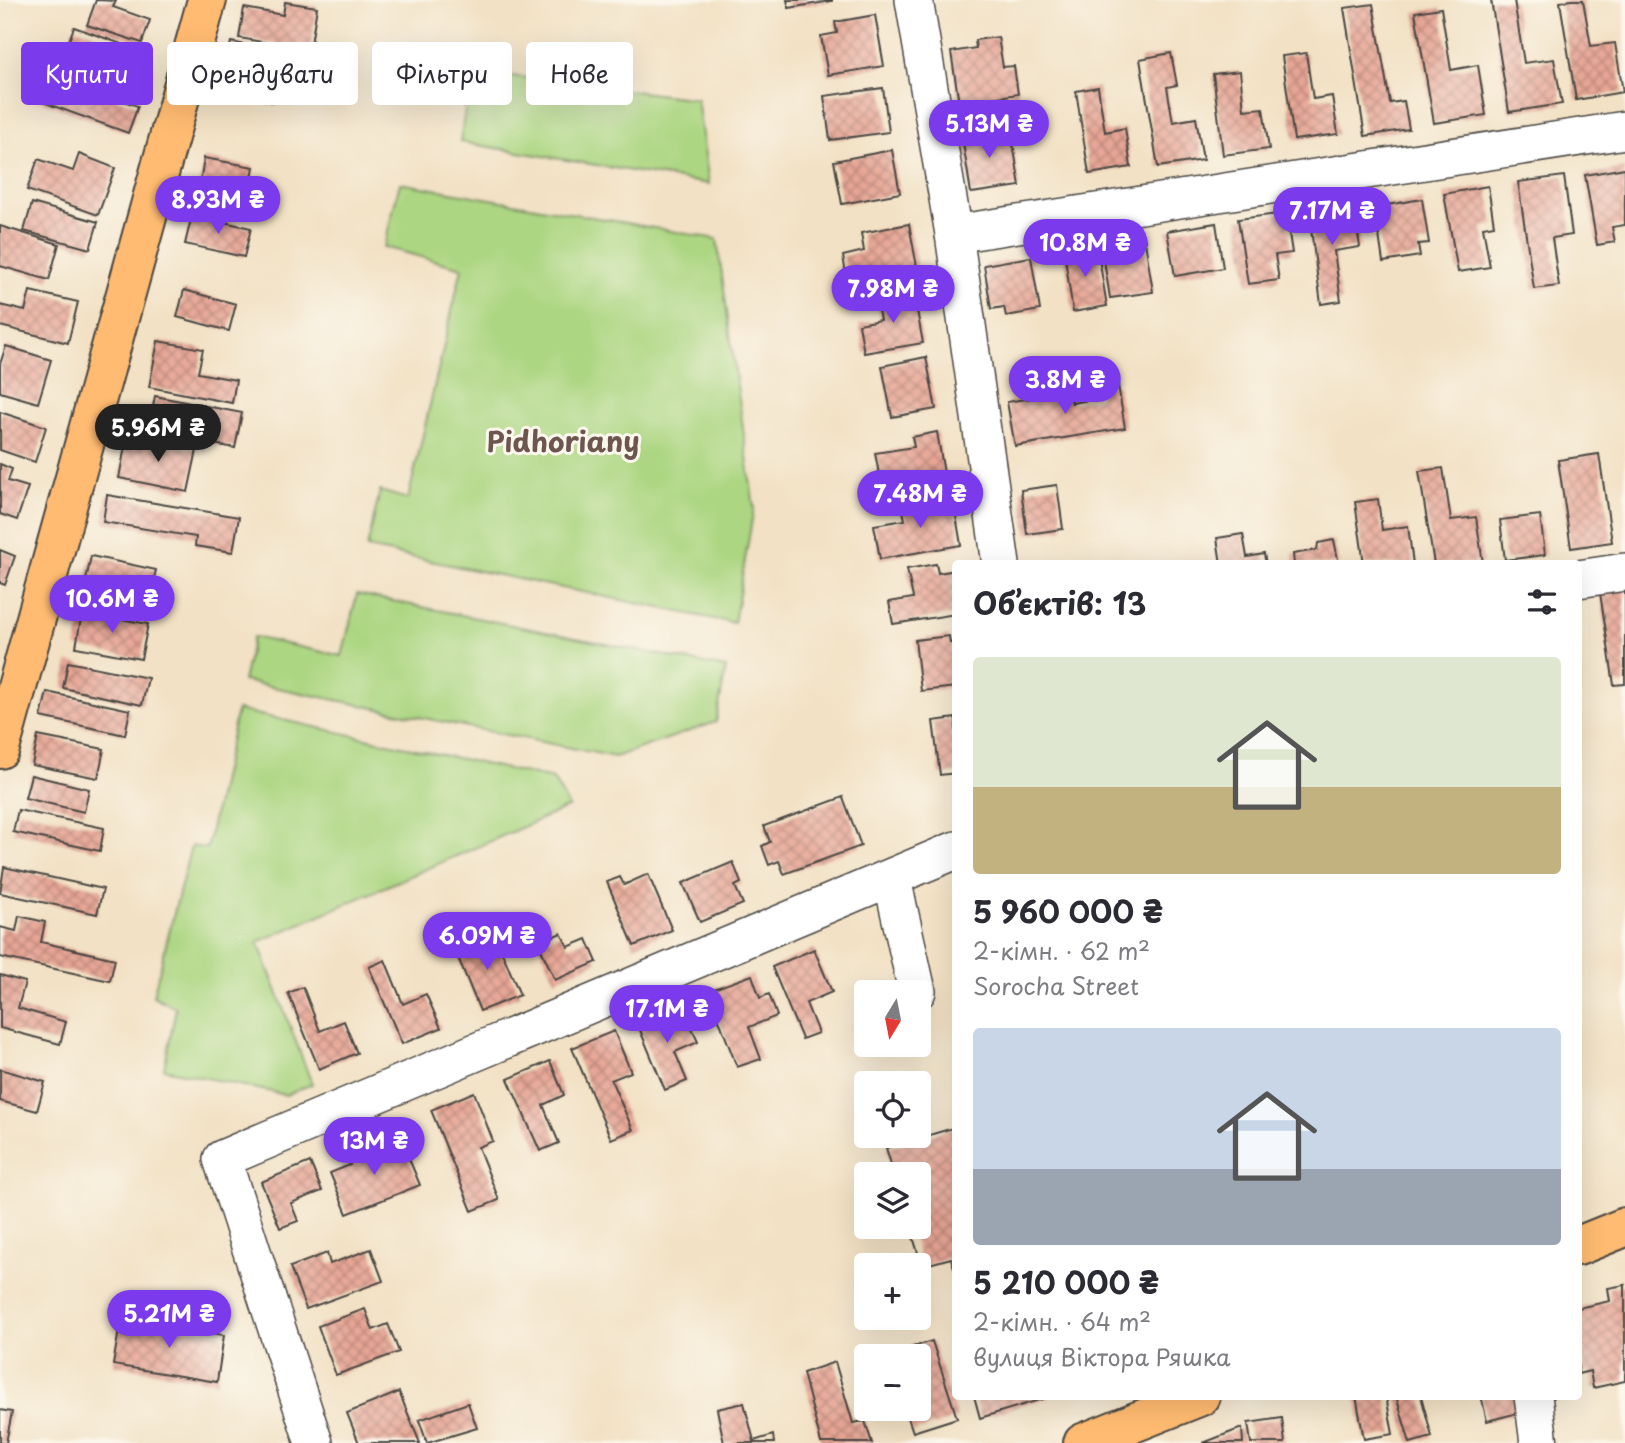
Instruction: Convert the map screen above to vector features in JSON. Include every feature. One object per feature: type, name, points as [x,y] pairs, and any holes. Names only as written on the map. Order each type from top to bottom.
[{"type":"main road","points":[[0,749],[207,0]]},
{"type":"main road","points":[[1582,1244],[1625,1227]]},
{"type":"main road","points":[[1083,1443],[1191,1400]]},
{"type":"street","points":[[914,0],[954,234],[1000,560]]},
{"type":"street","points":[[954,234],[1625,130]]},
{"type":"street","points":[[1582,578],[1625,572]]},
{"type":"street","points":[[314,1443],[222,1159],[952,852]]},
{"type":"street","points":[[892,879],[915,980]]},
{"type":"street","points":[[1534,1400],[1539,1443]]},
{"type":"green space","points":[[512,76],[526,78],[526,105],[633,105],[633,91],[697,99],[709,184],[460,142],[466,105],[512,105]]},
{"type":"green space","points":[[400,183],[717,239],[754,508],[734,623],[367,548],[380,491],[408,499],[462,268],[384,247]]},
{"type":"green space","points":[[357,594],[726,668],[716,722],[615,757],[243,681],[253,637],[342,656]]},
{"type":"green space","points":[[237,710],[553,779],[569,807],[258,942],[312,1084],[286,1095],[164,1069],[176,1008],[153,996],[191,846],[207,848]]},
{"type":"building","points":[[96,0],[116,1],[113,7],[150,20],[142,42],[87,25]]},
{"type":"building","points":[[787,0],[832,0],[832,1],[789,8]]},
{"type":"building","points":[[1491,0],[1514,0],[1524,63],[1554,59],[1562,104],[1509,112]]},
{"type":"building","points":[[1583,0],[1591,46],[1615,43],[1623,92],[1576,100],[1560,2]]},
{"type":"building","points":[[285,2],[317,7],[311,42],[263,42],[239,38],[244,8],[283,15]]},
{"type":"building","points":[[1373,4],[1390,103],[1404,101],[1409,129],[1365,136],[1344,8]]},
{"type":"building","points":[[1441,8],[1451,70],[1478,65],[1486,115],[1434,123],[1415,12]]},
{"type":"building","points":[[875,15],[884,66],[828,75],[821,36],[837,33],[835,22]]},
{"type":"building","points":[[74,27],[116,42],[68,42]]},
{"type":"building","points":[[998,37],[1003,67],[1014,66],[1018,94],[959,103],[951,52],[976,48],[975,40]]},
{"type":"building","points":[[1171,53],[1177,85],[1167,87],[1173,122],[1196,118],[1203,160],[1158,167],[1140,59]]},
{"type":"building","points":[[1306,53],[1313,99],[1332,96],[1338,134],[1294,140],[1282,56]]},
{"type":"building","points":[[1240,71],[1244,110],[1263,108],[1269,149],[1223,155],[1213,74]]},
{"type":"building","points":[[1098,87],[1105,132],[1125,128],[1131,167],[1089,174],[1076,91]]},
{"type":"building","points":[[883,88],[889,132],[830,140],[824,96]]},
{"type":"building","points":[[51,105],[138,106],[128,133]]},
{"type":"building","points":[[995,124],[998,140],[1012,137],[1020,186],[971,193],[961,130]]},
{"type":"building","points":[[892,150],[900,193],[842,204],[834,161]]},
{"type":"building","points":[[79,154],[115,168],[98,215],[27,190],[38,159],[73,171]]},
{"type":"building","points":[[204,158],[254,167],[245,216],[196,207]]},
{"type":"building","points":[[1625,168],[1625,225],[1612,227],[1615,242],[1597,245],[1585,175]]},
{"type":"building","points":[[1564,176],[1572,235],[1552,238],[1559,286],[1534,289],[1518,182]]},
{"type":"building","points":[[1488,186],[1494,225],[1483,227],[1490,267],[1458,272],[1444,194]]},
{"type":"building","points":[[1422,199],[1429,243],[1418,244],[1420,256],[1383,262],[1375,207]]},
{"type":"building","points":[[32,203],[98,222],[90,249],[24,231]]},
{"type":"building","points":[[1354,208],[1360,247],[1334,251],[1341,301],[1321,304],[1309,214]]},
{"type":"building","points":[[1286,213],[1292,253],[1275,255],[1279,280],[1248,284],[1238,219]]},
{"type":"building","points":[[192,215],[251,228],[244,257],[185,244]]},
{"type":"building","points":[[1216,223],[1223,268],[1175,276],[1167,231]]},
{"type":"building","points":[[909,224],[917,267],[847,280],[843,256],[864,251],[861,233]]},
{"type":"building","points":[[0,226],[59,244],[49,280],[0,266]]},
{"type":"building","points":[[1144,235],[1153,292],[1110,298],[1101,242]]},
{"type":"building","points":[[1097,246],[1107,306],[1073,312],[1064,251]]},
{"type":"building","points":[[1031,257],[1040,310],[1006,316],[1004,307],[991,309],[984,265]]},
{"type":"building","points":[[184,290],[236,304],[229,331],[177,317]]},
{"type":"building","points":[[30,291],[78,302],[68,343],[0,326],[0,305],[25,311]]},
{"type":"building","points":[[914,294],[923,343],[864,353],[859,324],[880,320],[876,300]]},
{"type":"building","points":[[158,341],[203,349],[198,373],[236,380],[232,403],[149,387]]},
{"type":"building","points":[[6,346],[51,360],[38,403],[0,392],[0,364]]},
{"type":"building","points":[[926,357],[936,409],[892,417],[882,366]]},
{"type":"building","points":[[1118,385],[1125,428],[1015,446],[1007,402],[1070,392],[1072,403],[1100,398],[1098,388]]},
{"type":"building","points":[[155,396],[242,413],[235,448],[148,432]]},
{"type":"building","points":[[0,412],[46,427],[35,462],[0,450]]},
{"type":"building","points":[[937,432],[945,479],[882,490],[875,453],[914,447],[912,437]]},
{"type":"building","points":[[127,436],[197,450],[188,492],[119,478]]},
{"type":"building","points":[[1599,454],[1612,542],[1571,548],[1558,460]]},
{"type":"building","points":[[0,464],[12,469],[8,481],[28,487],[17,520],[0,514]]},
{"type":"building","points":[[1443,468],[1451,520],[1476,517],[1483,560],[1433,560],[1419,471]]},
{"type":"building","points":[[1057,485],[1063,529],[1027,534],[1021,490]]},
{"type":"building","points":[[107,495],[239,517],[233,552],[195,546],[196,537],[103,522]]},
{"type":"building","points":[[953,498],[961,545],[880,559],[874,525],[905,520],[902,506]]},
{"type":"building","points":[[1378,499],[1382,530],[1408,526],[1412,560],[1363,560],[1355,502]]},
{"type":"building","points":[[1540,515],[1545,555],[1505,560],[1500,520]]},
{"type":"building","points":[[1243,534],[1247,557],[1264,554],[1265,560],[1220,560],[1217,538]]},
{"type":"building","points":[[1334,540],[1338,560],[1294,560],[1293,554],[1317,550],[1318,543]]},
{"type":"building","points":[[0,550],[15,556],[5,585],[0,583]]},
{"type":"building","points":[[91,556],[156,570],[148,604],[84,590]]},
{"type":"building","points":[[936,564],[938,573],[952,571],[952,615],[893,624],[889,602],[913,598],[907,569]]},
{"type":"building","points":[[1625,589],[1625,684],[1614,685],[1600,593]]},
{"type":"building","points":[[82,612],[148,624],[141,659],[76,647]]},
{"type":"building","points":[[949,636],[952,643],[952,687],[921,691],[915,640]]},
{"type":"building","points":[[68,662],[148,678],[142,705],[63,688]]},
{"type":"building","points":[[47,692],[130,710],[125,735],[41,717]]},
{"type":"building","points":[[952,719],[952,774],[940,775],[933,721]]},
{"type":"building","points":[[38,736],[104,749],[98,778],[32,765]]},
{"type":"building","points":[[31,775],[89,789],[84,812],[25,798]]},
{"type":"building","points":[[843,797],[861,846],[784,874],[779,861],[769,865],[762,846],[770,842],[764,826]]},
{"type":"building","points":[[18,810],[104,828],[100,851],[13,832]]},
{"type":"building","points":[[733,862],[741,883],[735,886],[743,904],[700,922],[683,883]]},
{"type":"building","points":[[4,867],[103,889],[97,914],[0,893]]},
{"type":"building","points":[[648,874],[672,930],[634,946],[607,882],[620,877],[624,885]]},
{"type":"building","points":[[19,916],[45,922],[41,942],[115,959],[110,981],[0,957],[0,927],[16,931]]},
{"type":"building","points":[[494,933],[520,995],[480,1011],[455,950]]},
{"type":"building","points":[[561,933],[568,947],[587,939],[597,962],[555,980],[538,943]]},
{"type":"building","points":[[814,949],[832,992],[806,1003],[818,1033],[802,1039],[772,967]]},
{"type":"building","points":[[385,960],[403,1004],[426,994],[441,1028],[402,1044],[369,967]]},
{"type":"building","points":[[0,975],[25,982],[18,1008],[66,1022],[60,1044],[0,1028]]},
{"type":"building","points":[[752,975],[760,998],[769,994],[777,1016],[749,1027],[761,1059],[737,1067],[708,991]]},
{"type":"building","points":[[303,987],[320,1031],[344,1021],[357,1053],[319,1069],[288,993]]},
{"type":"building","points":[[675,1007],[683,1024],[689,1022],[698,1042],[675,1052],[687,1081],[665,1090],[637,1023]]},
{"type":"building","points":[[614,1031],[631,1072],[611,1080],[633,1130],[611,1139],[572,1048]]},
{"type":"building","points":[[550,1061],[564,1095],[543,1105],[559,1143],[540,1151],[508,1079]]},
{"type":"building","points":[[0,1069],[45,1082],[37,1111],[0,1101]]},
{"type":"building","points":[[474,1092],[493,1141],[478,1147],[499,1200],[472,1211],[431,1110]]},
{"type":"building","points":[[952,1128],[952,1261],[951,1258],[931,1264],[931,1253],[918,1253],[914,1239],[931,1239],[931,1162],[890,1162],[886,1148],[931,1148],[931,1134]]},
{"type":"building","points":[[402,1142],[420,1185],[347,1214],[330,1173],[350,1165],[347,1156],[379,1143],[382,1151]]},
{"type":"building","points":[[310,1162],[322,1191],[291,1203],[298,1221],[280,1228],[261,1182]]},
{"type":"building","points":[[371,1249],[383,1281],[306,1309],[290,1267],[327,1253],[330,1264]]},
{"type":"building","points":[[1625,1285],[1625,1381],[1593,1388],[1590,1371],[1582,1373],[1582,1307],[1610,1301],[1608,1288]]},
{"type":"building","points":[[365,1309],[373,1330],[388,1324],[399,1352],[336,1375],[318,1326]]},
{"type":"building","points":[[121,1318],[224,1335],[217,1382],[113,1365]]},
{"type":"building","points":[[932,1341],[957,1418],[913,1432],[909,1421],[931,1421],[931,1344],[922,1344]]},
{"type":"building","points":[[835,1362],[853,1423],[865,1421],[872,1443],[821,1443],[803,1373]]},
{"type":"building","points":[[399,1392],[420,1443],[359,1443],[347,1413]]},
{"type":"building","points":[[975,1400],[1039,1400],[980,1418]]},
{"type":"building","points":[[1357,1400],[1387,1400],[1393,1434],[1364,1439]]},
{"type":"building","points":[[1397,1400],[1422,1400],[1432,1437],[1410,1443]]},
{"type":"building","points":[[1482,1400],[1517,1400],[1518,1413],[1487,1421]]},
{"type":"building","points":[[468,1403],[477,1428],[427,1443],[419,1420]]},
{"type":"building","points":[[744,1403],[754,1441],[773,1435],[774,1443],[724,1443],[717,1409]]},
{"type":"building","points":[[0,1410],[12,1412],[6,1443],[0,1443]]},
{"type":"building","points":[[1282,1418],[1285,1443],[1251,1443],[1248,1423]]},
{"type":"building","points":[[1242,1428],[1243,1443],[1203,1443]]},
{"type":"district","name":"Pidhoriany","points":[[563,442]]}]
